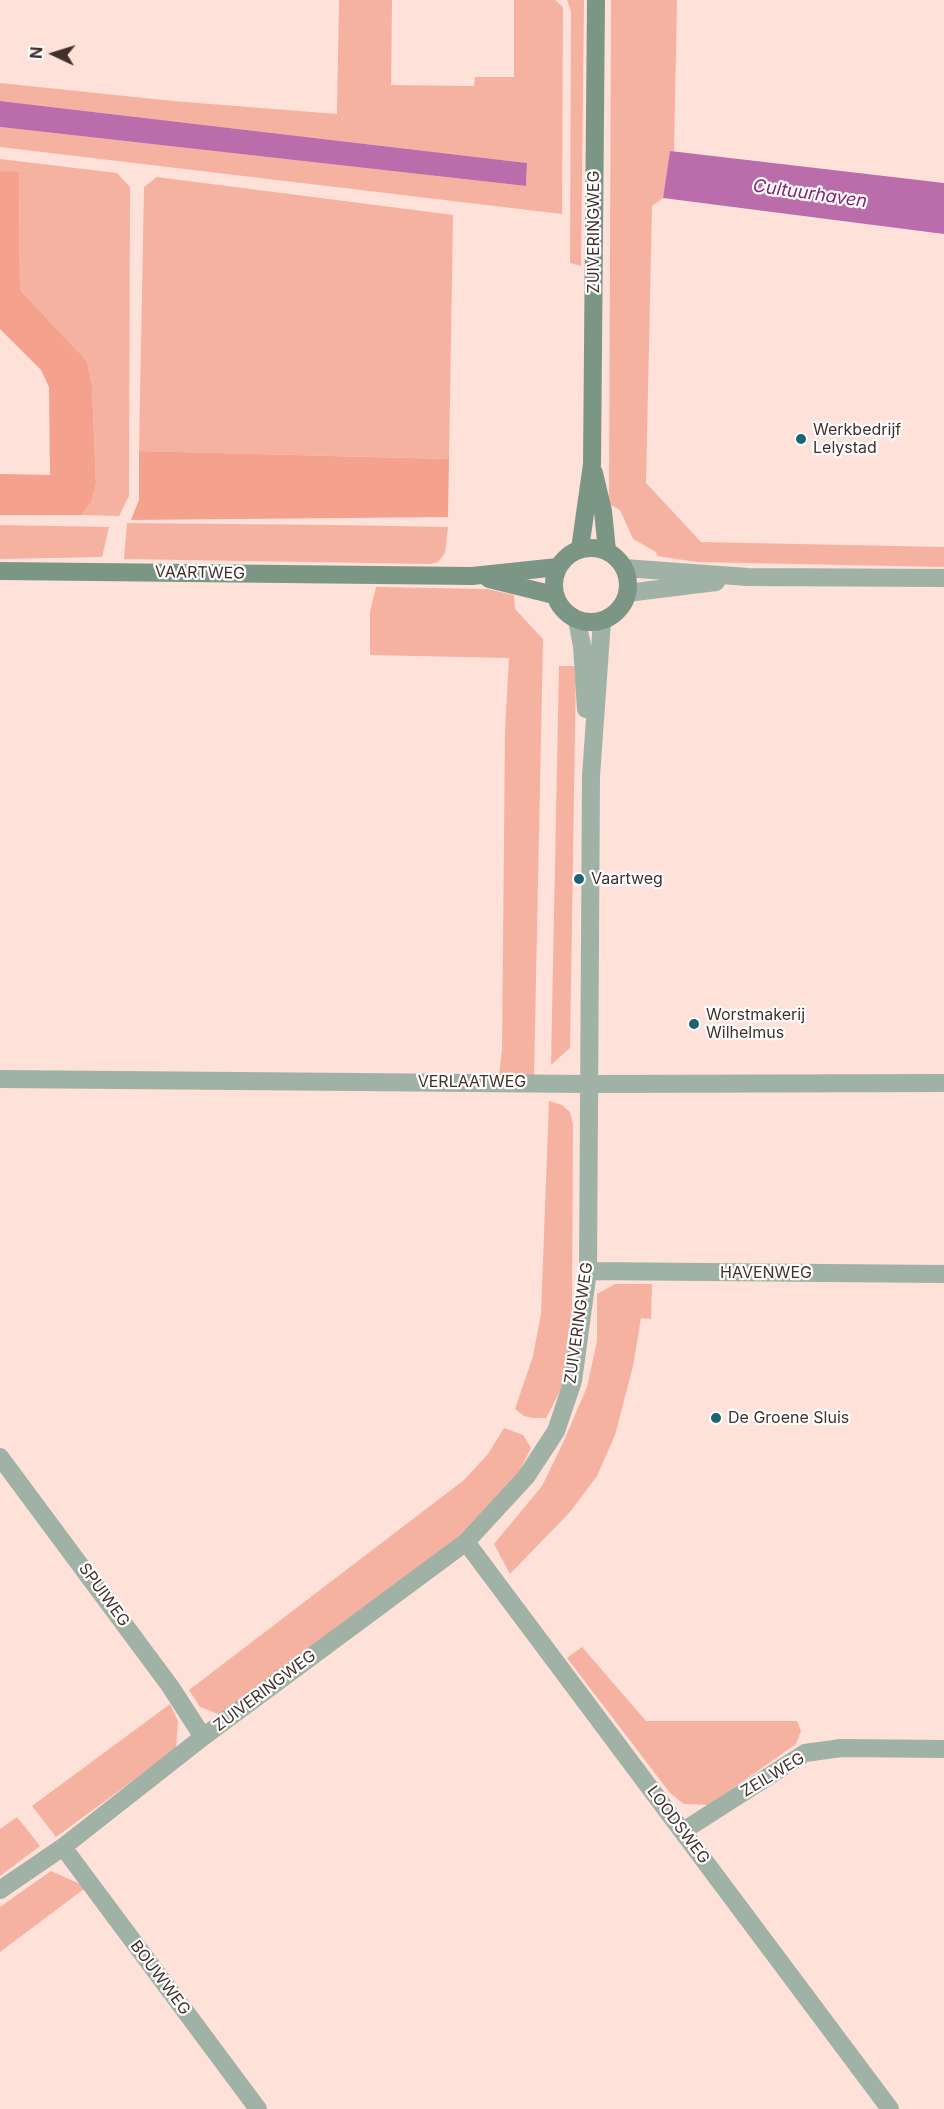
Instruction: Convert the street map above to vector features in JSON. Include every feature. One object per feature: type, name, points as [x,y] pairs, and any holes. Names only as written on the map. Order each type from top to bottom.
[{"type":"street","name":"ZUIVERINGWEG","points":[[580,549],[592,464],[596,0]]},
{"type":"street","name":"ZUIVERINGWEG","points":[[592,464],[603,512],[607,551]]},
{"type":"street","points":[[593,548],[607,551],[624,568],[628,580],[627,593],[618,610],[603,621],[590,623],[577,620],[563,610],[554,595],[554,581],[558,567],[567,556],[580,549],[593,548]]},
{"type":"street","name":"VAARTWEG","points":[[0,571],[472,576],[558,567]]},
{"type":"street","points":[[624,568],[748,578],[944,578]]},
{"type":"street","name":"VAARTWEG","points":[[472,576],[554,595]]},
{"type":"street","points":[[627,593],[748,578]]},
{"type":"street","name":"ZUIVERINGWEG","points":[[0,1890],[63,1847],[203,1737],[466,1542],[526,1477],[556,1431],[573,1381],[588,1271],[591,776],[582,646],[577,620]]},
{"type":"street","name":"ZUIVERINGWEG","points":[[591,776],[603,621]]},
{"type":"street","name":"VERLAATWEG","points":[[0,1079],[590,1084],[944,1083]]},
{"type":"street","name":"HAVENWEG","points":[[588,1271],[944,1274]]},
{"type":"street","name":"SPUIWEG","points":[[0,1456],[170,1686],[203,1737]]},
{"type":"street","name":"LOODSWEG","points":[[466,1542],[890,2109]]},
{"type":"street","name":"ZEILWEG","points":[[683,1831],[805,1753],[841,1748],[944,1749]]},
{"type":"street","name":"BOUWWEG","points":[[63,1847],[258,2109]]},
{"type":"shaded area","points":[[339,0],[392,0],[391,85],[474,86],[475,77],[514,77],[514,0],[555,0],[563,7],[562,214],[0,147],[0,127],[526,186],[527,163],[0,101],[0,83],[173,101],[337,114]]},
{"type":"shaded area","points":[[567,0],[584,0],[581,266],[570,263],[571,11]]},
{"type":"shaded area","points":[[611,0],[677,0],[674,151],[670,152],[663,198],[652,206],[646,483],[701,542],[944,547],[944,567],[697,562],[657,556],[656,552],[633,539],[620,510],[609,504]]},
{"type":"shaded area","points":[[0,159],[117,173],[130,187],[129,496],[119,516],[82,515],[92,501],[96,484],[92,385],[87,361],[20,290],[19,173],[0,171]]},
{"type":"shaded area","points":[[0,171],[19,172],[20,290],[87,361],[92,385],[96,484],[92,501],[82,515],[0,515],[0,474],[50,475],[49,387],[41,370],[0,329]]},
{"type":"shaded area","points":[[157,177],[453,215],[449,459],[139,451],[144,187]]},
{"type":"shaded area","points":[[139,451],[449,459],[448,517],[131,520],[139,500]]},
{"type":"shaded area","points":[[127,523],[448,527],[445,553],[438,562],[431,564],[124,559]]},
{"type":"shaded area","points":[[0,525],[109,527],[102,557],[0,559]]},
{"type":"shaded area","points":[[376,587],[487,589],[514,595],[515,609],[543,639],[534,1075],[499,1075],[502,1050],[505,731],[509,658],[370,655],[370,612]]},
{"type":"shaded area","points":[[559,666],[576,666],[570,1048],[551,1065]]},
{"type":"shaded area","points":[[549,1101],[562,1105],[570,1112],[573,1124],[572,1309],[566,1380],[546,1418],[533,1418],[524,1416],[515,1409],[533,1356],[541,1314]]},
{"type":"shaded area","points":[[615,1284],[652,1284],[651,1319],[641,1318],[633,1366],[615,1435],[597,1476],[570,1512],[510,1574],[494,1544],[542,1486],[563,1443],[587,1387],[597,1341],[597,1294]]},
{"type":"shaded area","points":[[504,1428],[523,1435],[531,1448],[518,1474],[474,1525],[221,1715],[200,1707],[189,1690],[464,1480],[488,1454]]},
{"type":"shaded area","points":[[582,1647],[646,1721],[797,1721],[801,1731],[796,1744],[709,1805],[684,1804],[670,1793],[567,1658]]},
{"type":"shaded area","points":[[170,1704],[178,1721],[176,1749],[56,1837],[32,1806]]},
{"type":"shaded area","points":[[17,1817],[40,1846],[0,1876],[0,1829]]},
{"type":"shaded area","points":[[51,1871],[80,1884],[84,1889],[0,1952],[0,1907]]},
{"type":"water","points":[[0,101],[527,163],[526,186],[0,127]]},
{"type":"water","name":"Cultuurhaven","points":[[670,151],[944,183],[944,234],[663,198]]},
{"type":"place","name":"Werkbedrijf Lelystad","points":[[801,439]]},
{"type":"place","name":"Vaartweg","points":[[579,879]]},
{"type":"place","name":"Worstmakerij Wilhelmus","points":[[694,1024]]},
{"type":"place","name":"De Groene Sluis","points":[[716,1418]]}]
